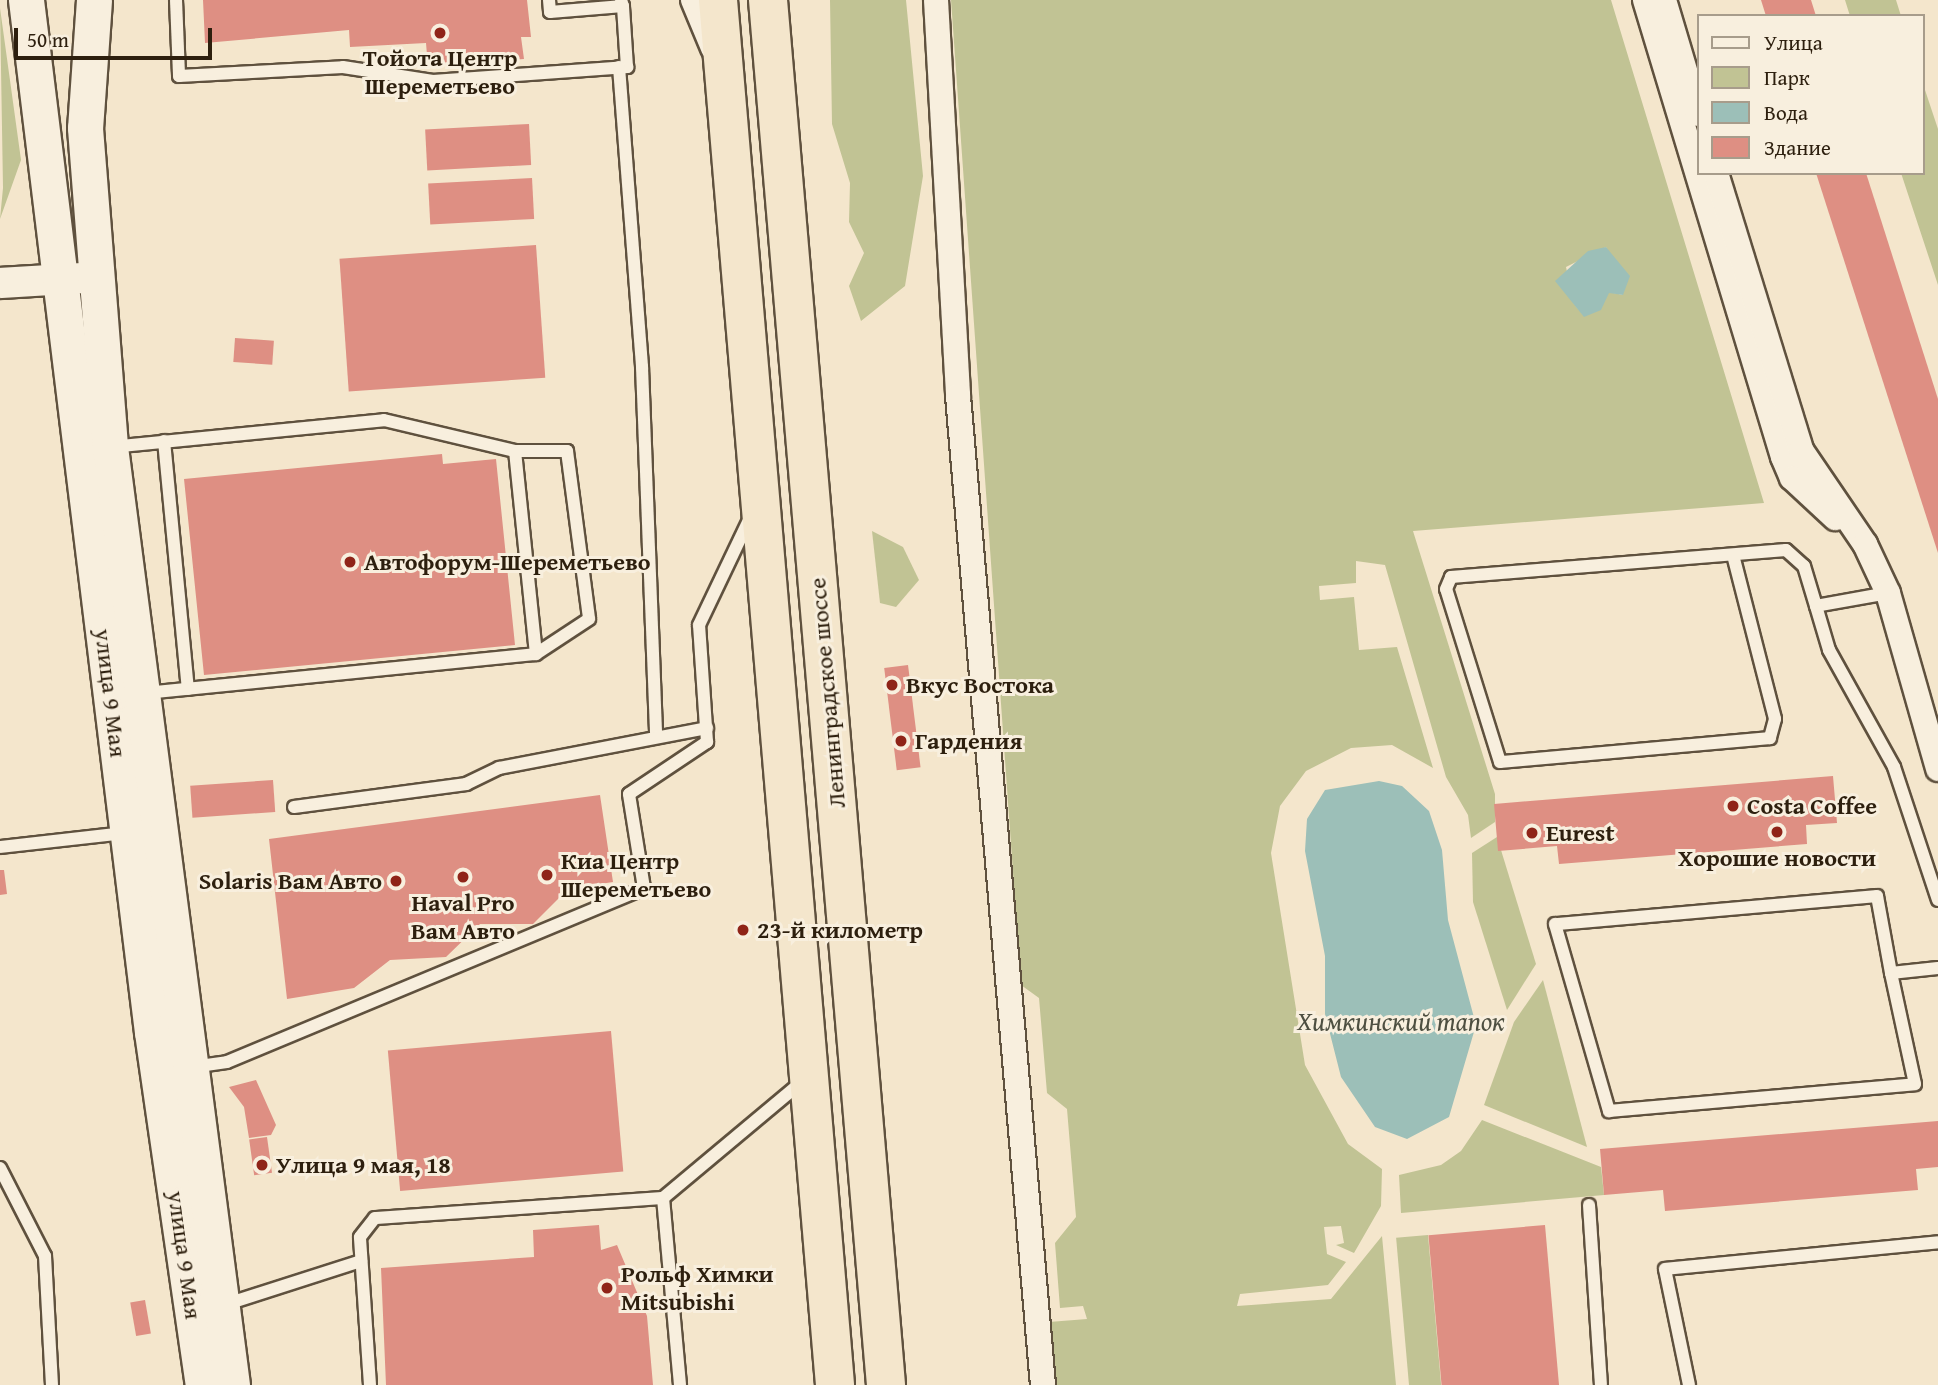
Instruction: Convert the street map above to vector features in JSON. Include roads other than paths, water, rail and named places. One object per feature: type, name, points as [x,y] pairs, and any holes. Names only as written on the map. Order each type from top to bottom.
[{"type":"highway","name":"Ленинградское шоссе","points":[[718,0],[835,1385]]},
{"type":"highway","name":"Ленинградское шоссе","points":[[768,0],[886,1385]]},
{"type":"main road","name":"улица 9 Мая","points":[[26,0],[128,832],[202,1385]]},
{"type":"main road","name":"улица 9 Мая","points":[[94,0],[85,128],[110,447],[188,1068],[232,1385]]},
{"type":"street","points":[[693,0],[723,72]]},
{"type":"street","points":[[936,0],[958,396],[1044,1385]]},
{"type":"street","points":[[1645,0],[1696,169]]},
{"type":"street","points":[[1664,0],[1696,107]]},
{"type":"street","points":[[1698,175],[1783,457],[1792,478],[1865,544]]},
{"type":"street","points":[[1717,175],[1801,450],[1865,544],[1888,593],[1938,769]]},
{"type":"street","points":[[0,283],[97,277]]},
{"type":"lane","points":[[176,0],[179,76],[343,67],[433,82],[628,67],[622,3],[550,12],[549,0]]},
{"type":"lane","points":[[618,67],[642,367],[656,735]]},
{"type":"lane","points":[[110,447],[384,420],[515,451],[567,451],[589,619],[536,654],[140,693]]},
{"type":"lane","points":[[164,441],[188,689]]},
{"type":"lane","points":[[515,451],[536,654]]},
{"type":"lane","points":[[188,1068],[227,1062],[644,888],[629,794],[708,743],[699,625],[760,496]]},
{"type":"lane","points":[[1732,555],[1775,719],[1770,738],[1500,762],[1446,589],[1451,577],[1786,550],[1804,566],[1829,650],[1894,767],[1938,900]]},
{"type":"lane","points":[[1816,607],[1888,593]]},
{"type":"lane","points":[[294,807],[466,784],[499,768],[583,757],[656,735],[706,728]]},
{"type":"lane","points":[[0,847],[128,832]]},
{"type":"lane","points":[[1877,896],[1891,973],[1915,1084],[1609,1111],[1555,924],[1877,896]]},
{"type":"lane","points":[[1891,973],[1938,968]]},
{"type":"lane","points":[[370,1385],[360,1237],[375,1218],[663,1198],[810,1075]]},
{"type":"lane","points":[[0,1168],[32,1219],[44,1256],[52,1385]]},
{"type":"lane","points":[[663,1198],[680,1385]]},
{"type":"lane","points":[[1588,1205],[1601,1385]]},
{"type":"lane","points":[[1689,1385],[1665,1269],[1938,1242]]},
{"type":"lane","points":[[223,1306],[361,1261]]},
{"type":"water","points":[[1606,247],[1630,276],[1623,295],[1609,293],[1601,310],[1584,317],[1555,281],[1588,251]]},
{"type":"water","name":"Химкинский тапок","points":[[1379,781],[1402,786],[1429,811],[1442,850],[1448,920],[1476,1025],[1449,1117],[1407,1139],[1375,1127],[1341,1077],[1325,1014],[1325,956],[1305,851],[1307,819],[1325,790]]},
{"type":"place","name":"Тойота Центр Шереметьево","points":[[440,33]]},
{"type":"place","name":"Автофорум-Шереметьево","points":[[350,562]]},
{"type":"place","name":"Вкус Востока","points":[[892,685]]},
{"type":"place","name":"Гардения","points":[[901,741]]},
{"type":"place","name":"Costa Coffee","points":[[1733,806]]},
{"type":"place","name":"Хорошие новости","points":[[1777,832]]},
{"type":"place","name":"Eurest","points":[[1532,833]]},
{"type":"place","name":"Киа Центр Шереметьево","points":[[547,875]]},
{"type":"place","name":"Haval Pro Вам Авто","points":[[463,877]]},
{"type":"place","name":"Solaris Вам Авто","points":[[396,881]]},
{"type":"place","name":"23-й километр","points":[[743,930]]},
{"type":"place","name":"Улица 9 мая, 18","points":[[262,1165]]},
{"type":"place","name":"Рольф Химки Mitsubishi","points":[[607,1288]]}]
